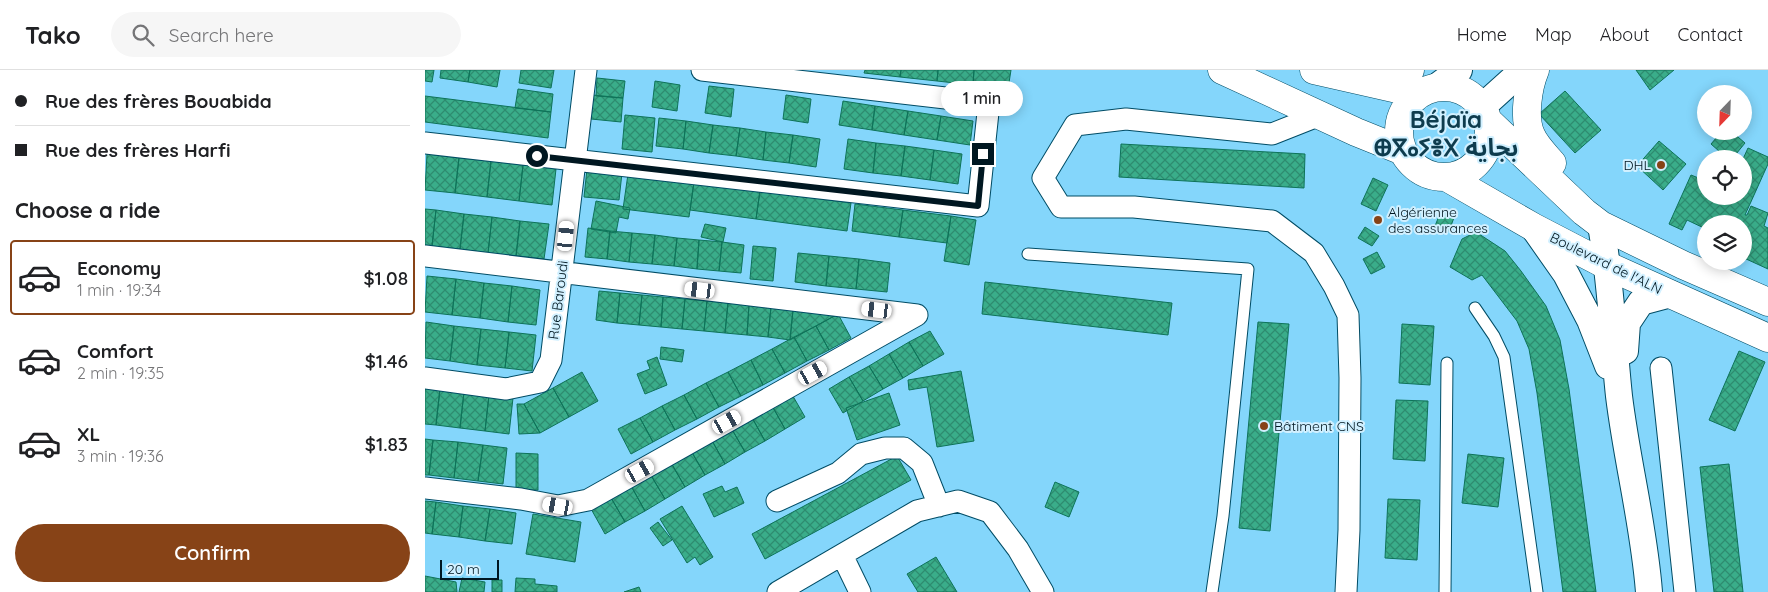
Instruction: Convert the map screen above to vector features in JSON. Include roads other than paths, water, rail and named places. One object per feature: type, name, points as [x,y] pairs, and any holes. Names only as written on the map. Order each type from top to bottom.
[{"type":"main road","points":[[1222,70],[1356,132],[1403,151]]},
{"type":"main road","points":[[1535,70],[1528,93],[1527,113],[1531,134],[1601,225]]},
{"type":"main road","points":[[1325,73],[1461,90],[1473,97],[1485,114],[1584,212],[1601,225],[1683,265],[1768,302]]},
{"type":"main road","points":[[1422,84],[1403,113],[1399,126],[1399,139],[1403,151],[1411,163],[1421,172],[1434,177],[1448,178],[1463,174],[1476,165],[1485,152],[1489,137],[1485,114]]},
{"type":"main road","name":"Boulevard de l'ALN","points":[[1448,178],[1533,227],[1608,266],[1768,338]]},
{"type":"street","name":"Rue Baroudi","points":[[425,378],[506,389],[540,382],[551,360],[585,70]]},
{"type":"street","points":[[425,144],[978,206],[989,103],[703,70]]},
{"type":"street","points":[[1422,84],[1459,70]]},
{"type":"street","points":[[1485,114],[1523,70]]},
{"type":"street","points":[[1320,114],[1272,134],[1126,119],[1075,125],[1043,178],[1061,207],[1134,206],[1272,221],[1314,254],[1348,315],[1350,378],[1349,530],[1346,592]]},
{"type":"street","points":[[1601,225],[1608,266],[1619,397],[1646,557],[1649,592]]},
{"type":"street","points":[[1533,227],[1566,274],[1590,320],[1619,397]]},
{"type":"street","points":[[425,256],[917,315],[588,500],[558,506],[521,499],[425,488]]},
{"type":"street","points":[[1619,397],[1627,323],[1641,302],[1671,294]]},
{"type":"street","points":[[1661,368],[1685,592]]},
{"type":"street","points":[[777,501],[838,473],[861,454],[885,448],[904,448],[922,463],[939,506]]},
{"type":"street","points":[[778,592],[917,511],[957,501],[990,512],[1019,549],[1043,592]]},
{"type":"street","points":[[842,555],[860,592]]},
{"type":"lane","points":[[1028,254],[1248,269],[1223,516],[1212,592]]},
{"type":"lane","points":[[1475,308],[1494,336],[1504,357],[1537,592]]},
{"type":"lane","points":[[1445,592],[1447,362]]},
{"type":"place","name":"DHL","points":[[1661,165]]},
{"type":"place","name":"Algérienne des assurances","points":[[1378,220]]},
{"type":"place","name":"Bâtiment CNS","points":[[1264,426]]},
{"type":"district","name":"Béjaïa ⴲⴳⴰⵢⴻⵝ بجاية","points":[[1446,133]]}]
